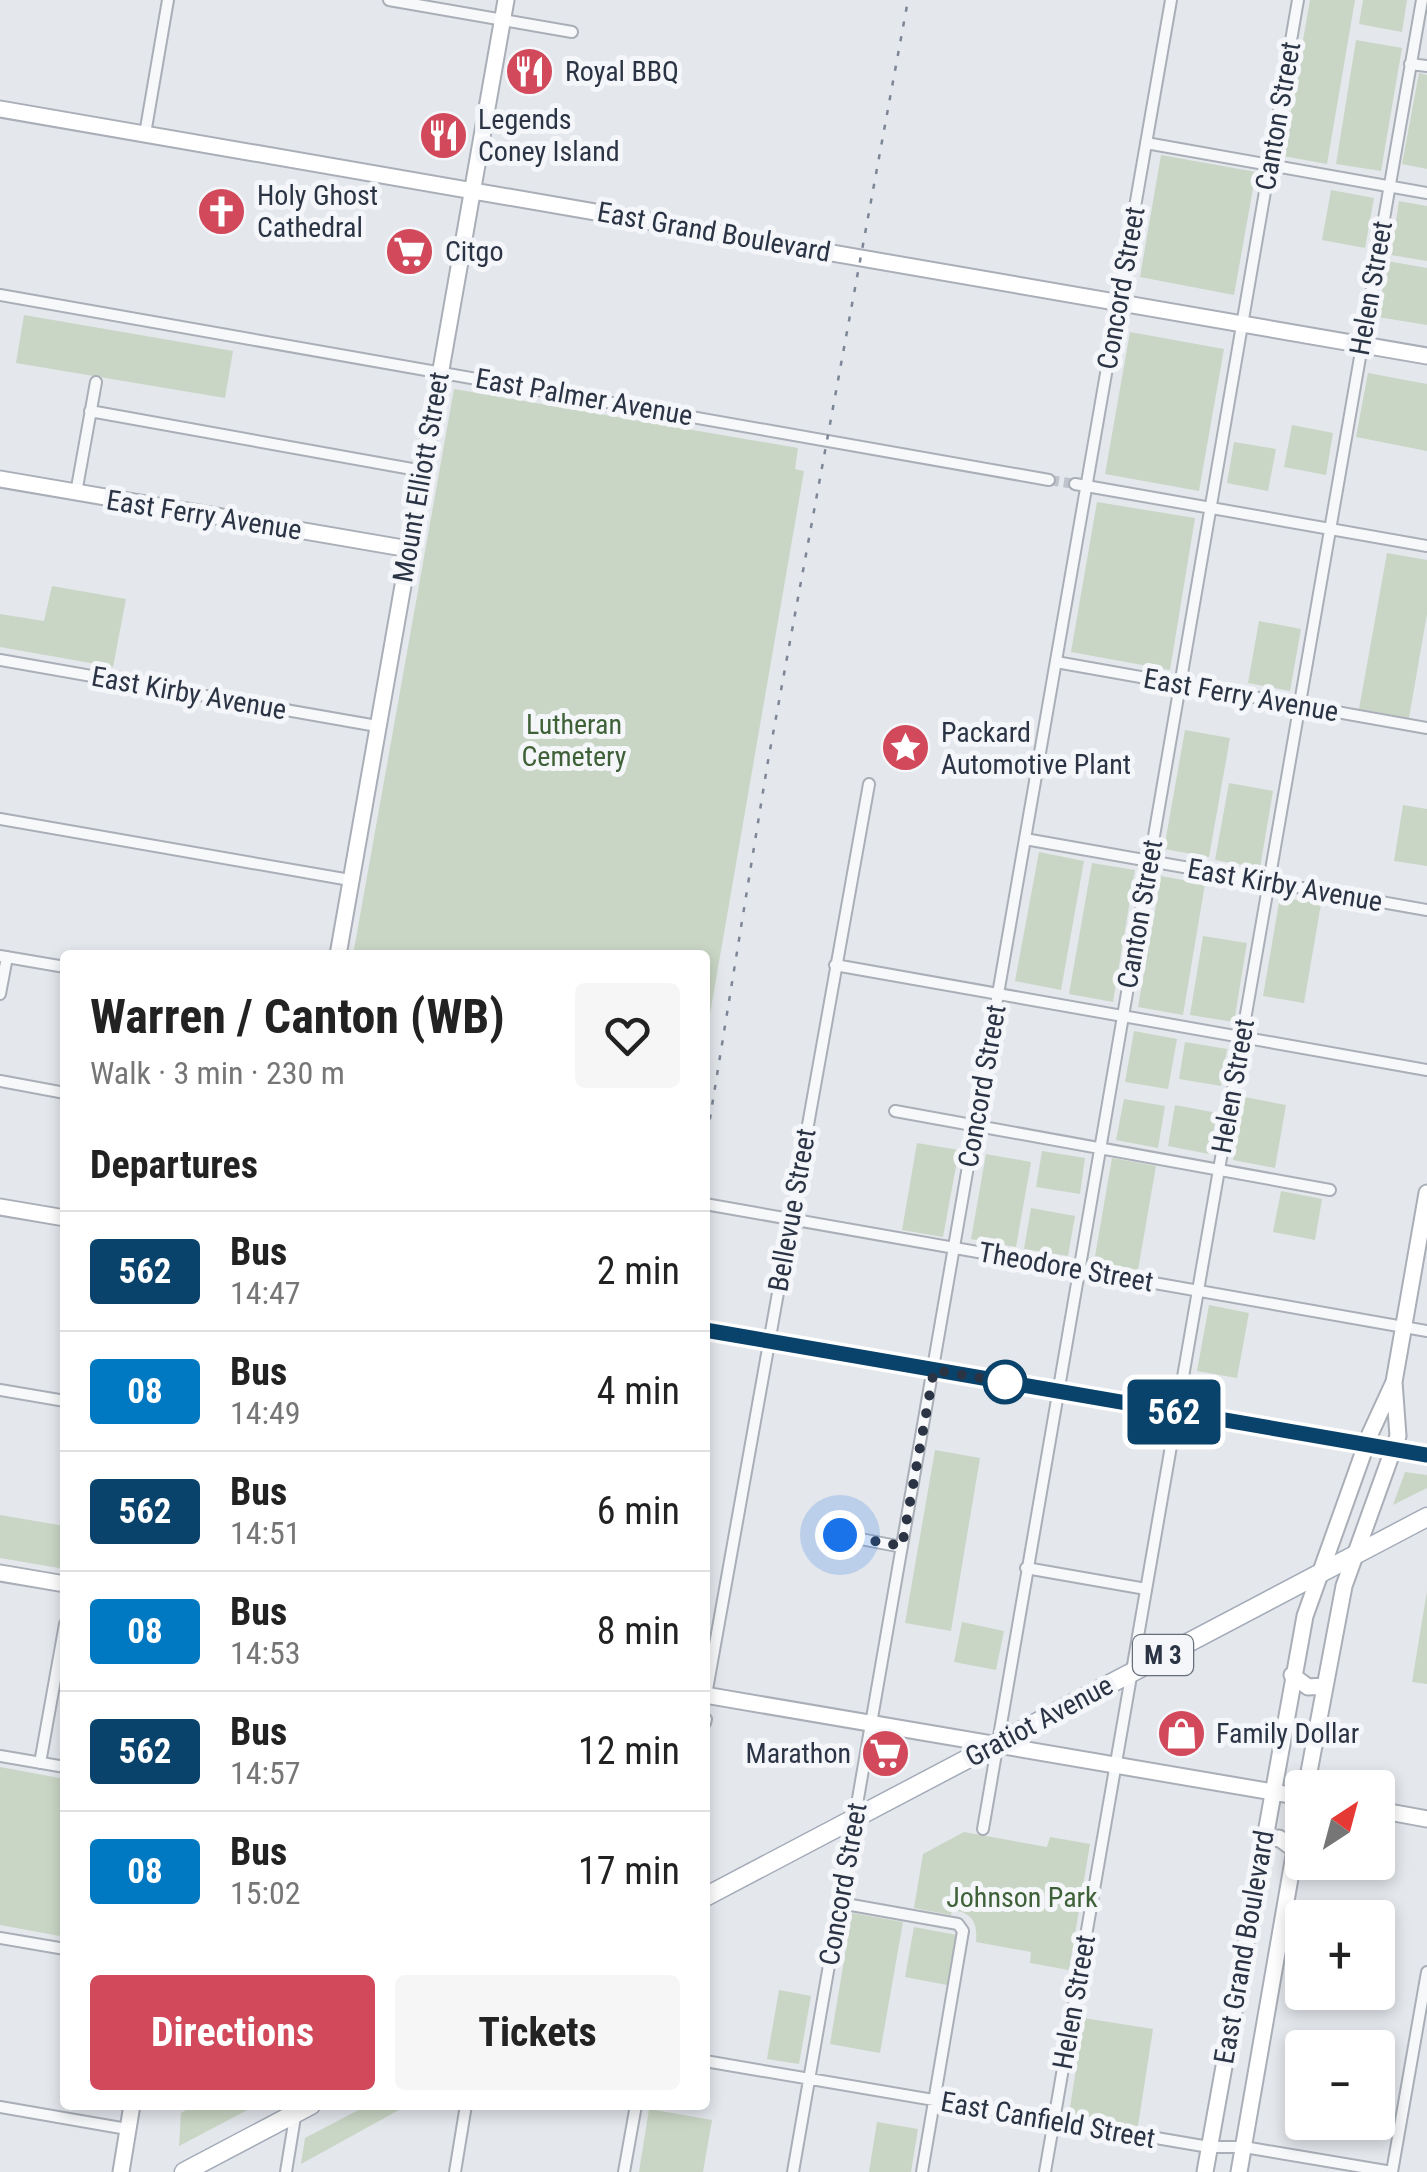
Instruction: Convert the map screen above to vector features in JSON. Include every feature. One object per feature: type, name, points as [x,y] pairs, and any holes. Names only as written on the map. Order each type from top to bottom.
[{"type":"main road","name":"Mount Elliott Street","points":[[339,950],[506,0]]},
{"type":"main road","name":"East Grand Boulevard","points":[[0,109],[1427,356]]},
{"type":"main road","name":"East Ferry Avenue","points":[[0,479],[409,549]]},
{"type":"main road","name":"East Grand Boulevard","points":[[1205,2172],[1304,1616],[1366,1446],[1394,1382],[1427,1192]]},
{"type":"main road","points":[[0,1207],[60,1217]]},
{"type":"main road","points":[[710,1331],[1427,1455]]},
{"type":"main road","name":"East Grand Boulevard","points":[[1309,1770],[1344,1586],[1398,1436],[1394,1382]]},
{"type":"main road","points":[[1353,1480],[1372,1476],[1381,1489]]},
{"type":"main road","name":"Gratiot Avenue","points":[[710,1895],[1427,1518]]},
{"type":"main road","points":[[0,1573],[60,1583]]},
{"type":"main road","points":[[1304,1616],[1322,1615],[1335,1626]]},
{"type":"main road","points":[[1292,1674],[1303,1686],[1324,1686]]},
{"type":"main road","points":[[710,1696],[1285,1795]]},
{"type":"main road","points":[[1395,1813],[1427,1818]]},
{"type":"main road","points":[[1263,1841],[1279,1838],[1285,1842]]},
{"type":"main road","name":"East Grand Boulevard","points":[[1239,2172],[1291,1880]]},
{"type":"main road","points":[[121,2172],[131,2110]]},
{"type":"main road","points":[[184,2172],[297,2110]]},
{"type":"street","points":[[145,134],[168,0]]},
{"type":"street","points":[[389,0],[572,32]]},
{"type":"street","name":"Concord Street","points":[[793,2172],[1056,662],[1081,485],[1120,302],[1171,0]]},
{"type":"street","name":"Canton Street","points":[[983,1829],[1298,0]]},
{"type":"street","name":"Helen Street","points":[[1044,2172],[1422,0]]},
{"type":"street","points":[[1410,64],[1427,66]]},
{"type":"street","points":[[1146,143],[1427,193]]},
{"type":"street","name":"East Palmer Avenue","points":[[0,296],[1050,480]]},
{"type":"street","points":[[76,494],[96,382]]},
{"type":"street","points":[[90,411],[422,471]]},
{"type":"street","points":[[1081,485],[1427,546]]},
{"type":"street","name":"East Kirby Avenue","points":[[0,660],[377,726]]},
{"type":"street","name":"East Ferry Avenue","points":[[1056,662],[1427,728]]},
{"type":"street","name":"Bellevue Street","points":[[710,1673],[869,784]]},
{"type":"street","points":[[0,819],[350,880]]},
{"type":"street","name":"East Kirby Avenue","points":[[1025,838],[1427,910]]},
{"type":"street","points":[[0,994],[4,956],[60,966]]},
{"type":"street","points":[[834,964],[1427,1070]]},
{"type":"street","points":[[0,1081],[60,1091]]},
{"type":"street","points":[[894,1112],[1330,1190]]},
{"type":"street","name":"Theodore Street","points":[[710,1205],[1427,1331]]},
{"type":"street","points":[[0,1390],[60,1401]]},
{"type":"street","points":[[840,1535],[902,1546]]},
{"type":"street","points":[[1026,1568],[1146,1589]]},
{"type":"street","points":[[40,1762],[60,1652]]},
{"type":"street","points":[[0,1756],[60,1766]]},
{"type":"street","points":[[840,1903],[958,1924],[962,1928],[922,2172]]},
{"type":"street","points":[[0,1938],[60,1949]]},
{"type":"street","points":[[1392,2172],[1427,1972]]},
{"type":"street","name":"East Canfield Street","points":[[710,2062],[1210,2147],[1244,2146],[1392,2172]]},
{"type":"street","points":[[0,2106],[127,2129]]},
{"type":"street","points":[[286,2172],[301,2110]]},
{"type":"street","points":[[455,2172],[465,2110]]},
{"type":"street","points":[[624,2172],[635,2110]]},
{"type":"green space","points":[[1310,0],[1355,0],[1327,164],[1283,156]]},
{"type":"green space","points":[[1363,0],[1407,0],[1402,32],[1359,24]]},
{"type":"green space","points":[[1356,40],[1402,48],[1381,171],[1336,164]]},
{"type":"green space","points":[[1419,73],[1427,75],[1427,169],[1402,164]]},
{"type":"green space","points":[[1161,155],[1256,172],[1234,295],[1140,277]]},
{"type":"green space","points":[[1331,190],[1374,198],[1365,248],[1322,240]]},
{"type":"green space","points":[[1399,201],[1427,206],[1427,261],[1391,255]]},
{"type":"green space","points":[[1387,261],[1427,268],[1427,325],[1378,317]]},
{"type":"green space","points":[[24,315],[233,351],[225,398],[16,363]]},
{"type":"green space","points":[[1130,332],[1224,349],[1199,491],[1105,474]]},
{"type":"green space","points":[[1368,373],[1427,384],[1427,451],[1356,437]]},
{"type":"green space","name":"Lutheran Cemetery","points":[[454,389],[798,448],[795,469],[804,471],[710,1014],[710,950],[354,950]]},
{"type":"green space","points":[[1292,425],[1333,433],[1326,475],[1284,467]]},
{"type":"green space","points":[[1234,442],[1276,449],[1268,491],[1227,483]]},
{"type":"green space","points":[[1097,502],[1195,518],[1170,670],[1071,652]]},
{"type":"green space","points":[[1387,553],[1427,560],[1427,614],[1409,718],[1359,709]]},
{"type":"green space","points":[[52,586],[126,599],[113,667],[0,647],[0,614],[44,621]]},
{"type":"green space","points":[[1259,621],[1301,629],[1290,691],[1248,683]]},
{"type":"green space","points":[[1185,730],[1230,738],[1209,857],[1164,849]]},
{"type":"green space","points":[[1229,783],[1273,791],[1260,868],[1215,860]]},
{"type":"green space","points":[[1403,805],[1427,809],[1427,866],[1394,861]]},
{"type":"green space","points":[[1039,852],[1084,861],[1061,990],[1015,981]]},
{"type":"green space","points":[[1092,863],[1135,870],[1113,1002],[1069,994]]},
{"type":"green space","points":[[1161,876],[1205,884],[1183,1015],[1138,1007]]},
{"type":"green space","points":[[1280,897],[1321,904],[1304,1003],[1263,996]]},
{"type":"green space","points":[[1203,936],[1247,943],[1234,1022],[1190,1015]]},
{"type":"green space","points":[[1134,1031],[1177,1039],[1168,1089],[1125,1082]]},
{"type":"green space","points":[[1185,1042],[1227,1049],[1221,1086],[1179,1079]]},
{"type":"green space","points":[[1245,1097],[1286,1105],[1275,1168],[1233,1160]]},
{"type":"green space","points":[[1124,1099],[1165,1106],[1158,1148],[1116,1140]]},
{"type":"green space","points":[[1175,1105],[1217,1113],[1209,1154],[1168,1146]]},
{"type":"green space","points":[[917,1143],[959,1150],[943,1237],[902,1230]]},
{"type":"green space","points":[[1042,1151],[1085,1158],[1080,1194],[1036,1187]]},
{"type":"green space","points":[[986,1154],[1031,1162],[1016,1247],[971,1239]]},
{"type":"green space","points":[[1112,1158],[1156,1166],[1138,1270],[1094,1262]]},
{"type":"green space","points":[[1281,1191],[1322,1199],[1315,1240],[1273,1232]]},
{"type":"green space","points":[[1031,1208],[1075,1216],[1068,1256],[1024,1249]]},
{"type":"green space","points":[[1209,1305],[1249,1313],[1237,1378],[1197,1371]]},
{"type":"green space","points":[[935,1450],[980,1458],[951,1631],[905,1623]]},
{"type":"green space","points":[[1405,1472],[1427,1475],[1427,1488],[1393,1505]]},
{"type":"green space","points":[[0,1515],[60,1525],[60,1568],[0,1558]]},
{"type":"green space","points":[[1427,1591],[1427,1684],[1412,1682]]},
{"type":"green space","points":[[962,1622],[1004,1631],[996,1670],[954,1662]]},
{"type":"green space","points":[[0,1767],[60,1778],[60,1936],[0,1925]]},
{"type":"green space","name":"Johnson Park","points":[[964,1832],[1047,1847],[1050,1837],[1090,1844],[1069,1970],[1030,1963],[1031,1952],[976,1942],[975,1924],[964,1913],[952,1910],[951,1915],[914,1908],[923,1854]]},
{"type":"green space","points":[[852,1913],[903,1922],[880,2053],[830,2044]]},
{"type":"green space","points":[[914,1927],[957,1935],[947,1985],[905,1977]]},
{"type":"green space","points":[[779,1990],[811,1996],[799,2064],[767,2059]]},
{"type":"green space","points":[[1084,2018],[1153,2029],[1138,2126],[1069,2114]]},
{"type":"green space","points":[[186,2110],[247,2110],[179,2146],[181,2113]]},
{"type":"green space","points":[[358,2110],[399,2110],[301,2164],[305,2138]]},
{"type":"green space","points":[[649,2110],[712,2120],[703,2172],[639,2172]]},
{"type":"green space","points":[[877,2122],[918,2129],[911,2172],[869,2172]]},
{"type":"tunnel","points":[[1049,480],[1075,484]]},
{"type":"railway","points":[[710,1118],[768,761],[908,0]]},
{"type":"bus line","name":"562","points":[[710,1331],[1427,1455]]},
{"type":"place","name":"Royal BBQ","points":[[530,71]]},
{"type":"place","name":"Legends Coney Island","points":[[443,135]]},
{"type":"place","name":"Holy Ghost Cathedral","points":[[222,211]]},
{"type":"place","name":"Citgo","points":[[410,251]]},
{"type":"place","name":"Packard Automotive Plant","points":[[906,748]]},
{"type":"place","name":"Family Dollar","points":[[1181,1733]]},
{"type":"place","name":"Marathon","points":[[886,1753]]},
{"type":"route","points":[[840,1535],[902,1546],[934,1370],[1005,1382]]}]
